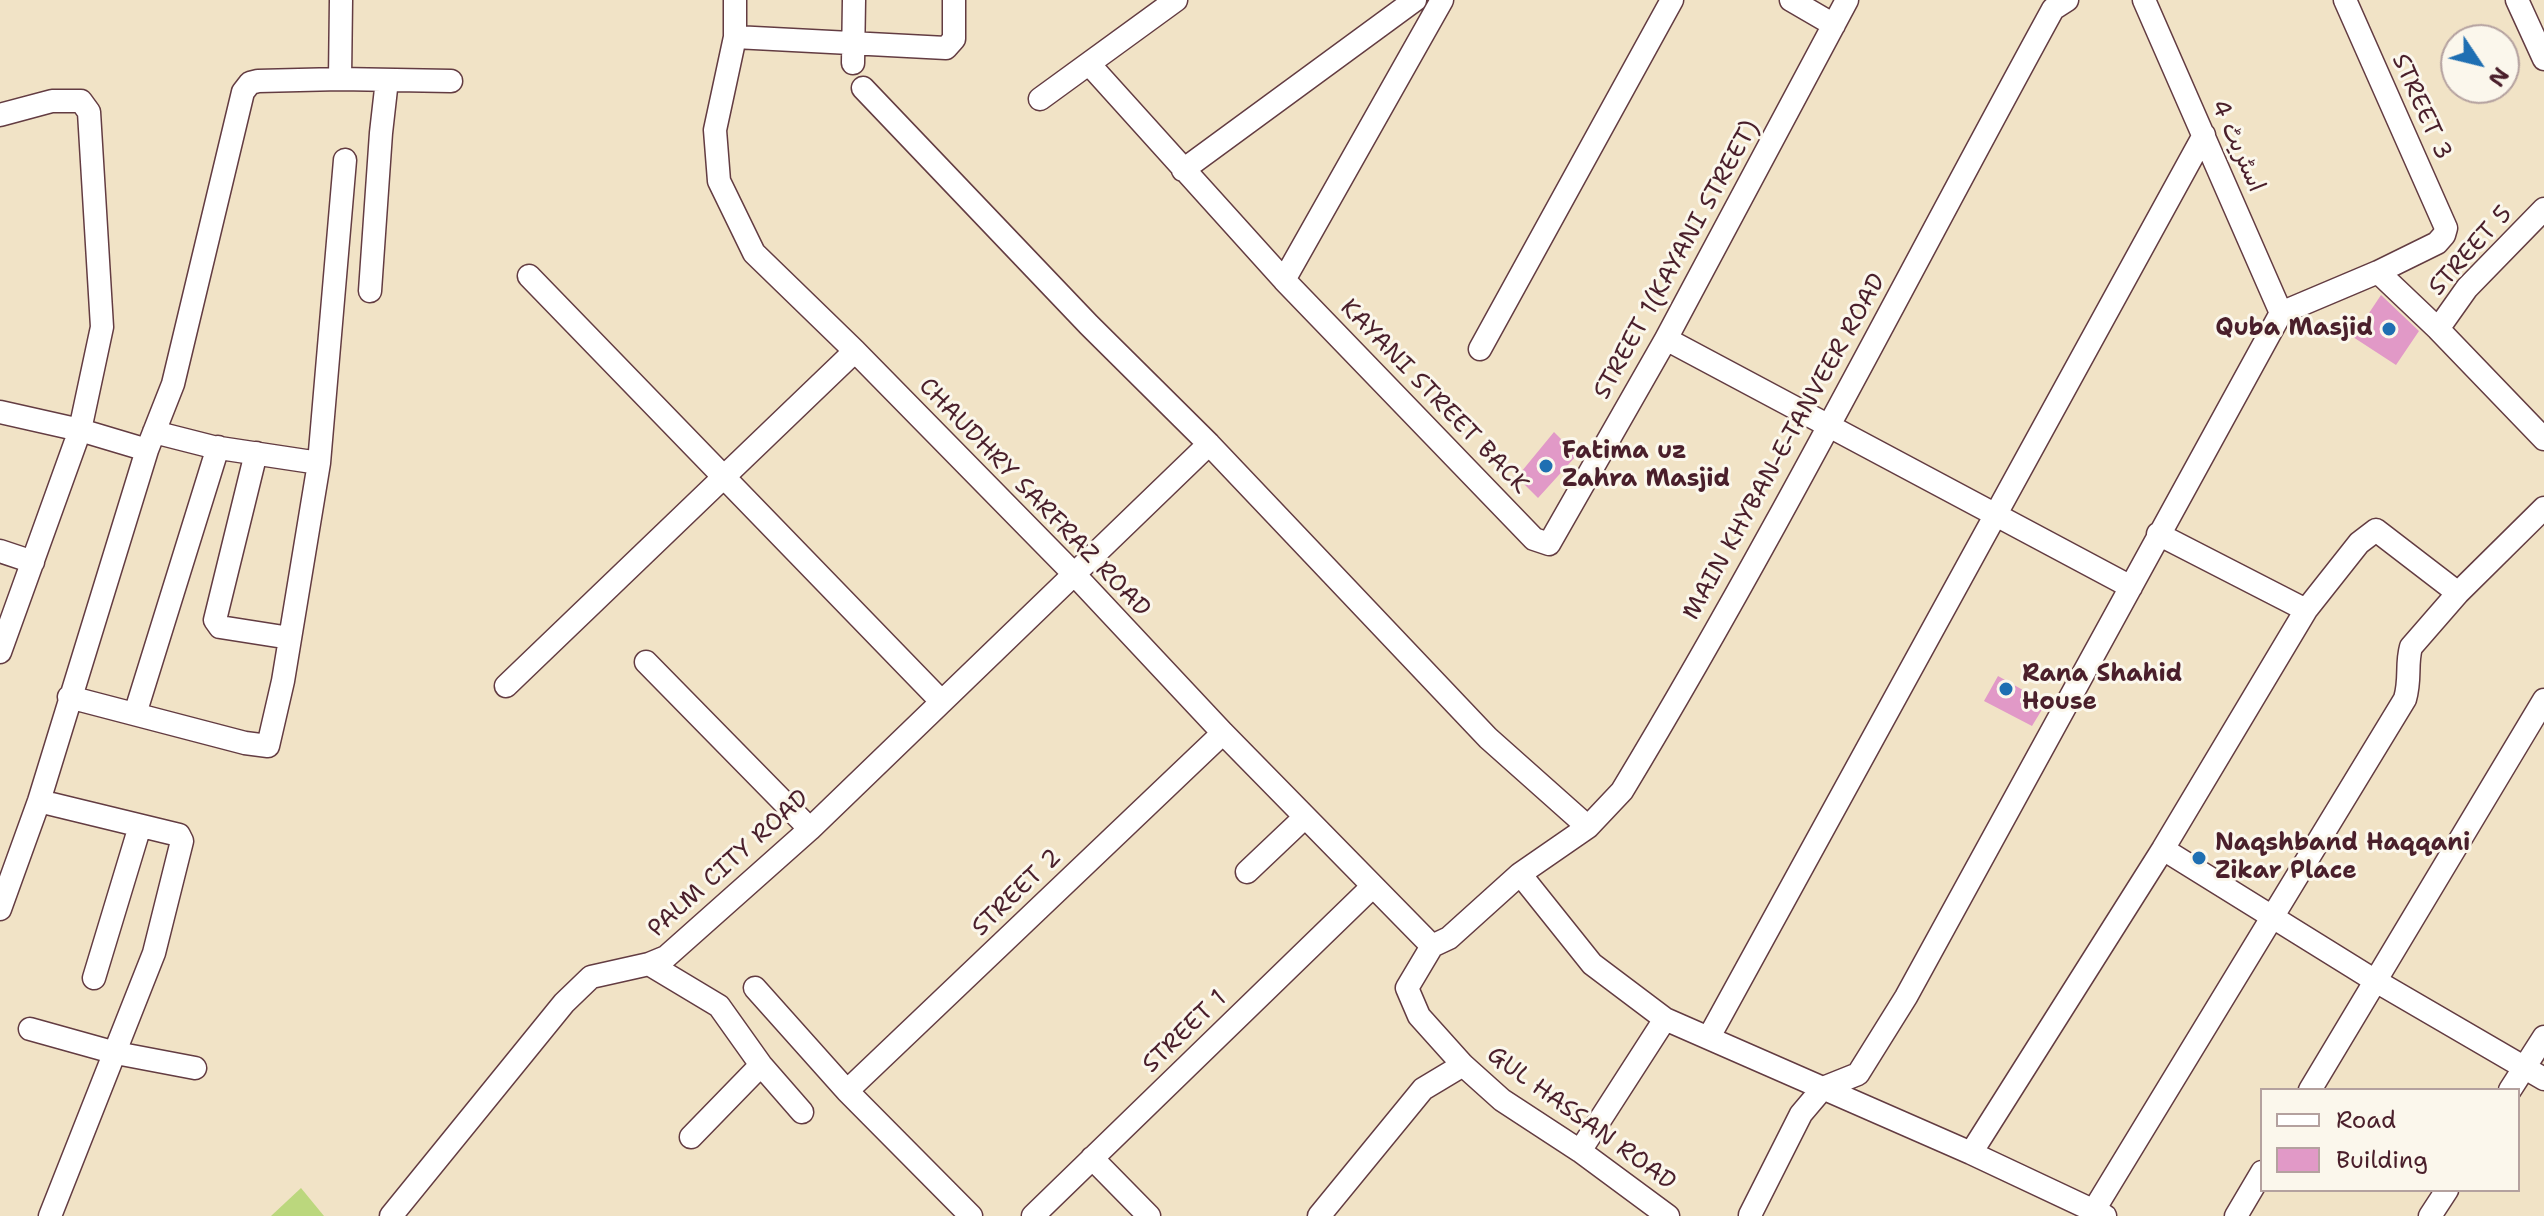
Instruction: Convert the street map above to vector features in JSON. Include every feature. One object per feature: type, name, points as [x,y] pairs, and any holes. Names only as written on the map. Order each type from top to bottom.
[{"type":"street","points":[[340,79],[341,0]]},
{"type":"street","name":"CHAUDHRY SARFRAZ ROAD","points":[[735,0],[735,37],[715,130],[719,181],[754,253],[1074,574],[1223,733],[1432,946]]},
{"type":"street","points":[[853,53],[854,0]]},
{"type":"street","points":[[735,37],[853,53],[946,48],[954,39],[954,0]]},
{"type":"street","points":[[1040,99],[1176,0]]},
{"type":"street","points":[[1183,170],[1415,0]]},
{"type":"street","points":[[1284,280],[1442,0]]},
{"type":"street","points":[[1480,349],[1672,0]]},
{"type":"street","points":[[1791,0],[1834,25]]},
{"type":"street","name":"STREET 1(KAYANI STREET)","points":[[1549,544],[1666,339],[1847,0]]},
{"type":"street","name":"MAIN KHYBAN-E-TANVEER ROAD","points":[[1432,946],[1449,938],[1514,880],[1588,827],[1622,791],[1830,426],[2053,9],[2067,0]]},
{"type":"street","name":"اسٹریٹ 4","points":[[2144,0],[2281,313]]},
{"type":"street","name":"STREET 3","points":[[2345,0],[2446,228],[2437,243],[2378,272]]},
{"type":"street","points":[[2517,0],[2544,59]]},
{"type":"street","name":"KAYANI STREET BACK","points":[[1090,65],[1284,280],[1534,539],[1549,544]]},
{"type":"street","points":[[370,291],[387,80]]},
{"type":"street","points":[[0,909],[39,801],[151,441],[173,384],[243,92],[250,83],[258,81],[451,81]]},
{"type":"street","points":[[863,88],[1089,325],[1209,444],[1488,738],[1588,827]]},
{"type":"street","points":[[0,115],[52,101],[81,101],[89,112],[102,327],[80,430],[0,652]]},
{"type":"street","points":[[1709,1037],[2204,135]]},
{"type":"street","points":[[69,697],[245,743],[268,746],[290,638],[319,463],[345,160]]},
{"type":"street","name":"STREET 5","points":[[2438,329],[2467,288],[2544,209]]},
{"type":"street","points":[[1750,1215],[1801,1114],[1823,1088],[1858,1074],[1906,997],[2281,313],[2378,272],[2544,439]]},
{"type":"street","points":[[529,276],[941,701]]},
{"type":"street","points":[[1666,339],[2131,587]]},
{"type":"street","points":[[506,686],[855,351]]},
{"type":"street","points":[[0,412],[80,430],[319,463]]},
{"type":"street","name":"PALM CITY ROAD","points":[[391,1216],[564,1003],[591,977],[666,957],[810,829],[1209,444]]},
{"type":"street","points":[[135,714],[218,447]]},
{"type":"street","points":[[256,453],[215,620],[220,627],[290,638]]},
{"type":"street","points":[[1514,880],[1592,964],[1665,1019],[2100,1213],[2272,916],[2405,699],[2411,680],[2408,658],[2411,647],[2458,593],[2544,508]]},
{"type":"street","points":[[1971,1153],[2163,849],[2306,610],[2359,543],[2376,530],[2458,593]]},
{"type":"street","points":[[2158,534],[2306,610]]},
{"type":"street","points":[[0,551],[33,562]]},
{"type":"street","points":[[646,662],[810,829]]},
{"type":"street","points":[[2311,1088],[2544,700]]},
{"type":"street","name":"STREET 2","points":[[847,1091],[1223,733]]},
{"type":"street","points":[[39,801],[179,835],[182,841],[154,953],[50,1216]]},
{"type":"street","points":[[1247,872],[1305,817]]},
{"type":"street","points":[[94,978],[140,826]]},
{"type":"street","points":[[2163,849],[2374,980],[2544,1079]]},
{"type":"street","name":"STREET 1","points":[[1033,1216],[1373,886]]},
{"type":"street","name":"GUL HASSAN ROAD","points":[[1432,946],[1407,988],[1419,1016],[1463,1065],[1502,1100],[1580,1151],[1668,1216]]},
{"type":"street","points":[[649,964],[719,1006],[761,1065],[802,1112]]},
{"type":"street","points":[[755,988],[847,1091],[971,1216]]},
{"type":"street","points":[[1580,1151],[1665,1019]]},
{"type":"street","points":[[30,1029],[116,1053],[195,1068]]},
{"type":"street","points":[[2511,1088],[2544,1037]]},
{"type":"street","points":[[691,1137],[761,1065]]},
{"type":"street","points":[[1319,1216],[1423,1089],[1463,1065]]},
{"type":"street","points":[[1092,1158],[1149,1216]]},
{"type":"street","points":[[2236,1216],[2260,1175]]},
{"type":"street","points":[[2430,1216],[2446,1192]]},
{"type":"green space","points":[[301,1188],[324,1216],[271,1216]]},
{"type":"building","name":"Quba Masjid","points":[[2381,295],[2419,331],[2396,365],[2353,337]]},
{"type":"building","name":"Fatima uz Zahra Masjid","points":[[1554,432],[1577,455],[1538,498],[1517,477]]},
{"type":"building","name":"Rana Shahid House","points":[[1998,676],[2046,703],[2032,726],[1984,701]]},
{"type":"place","name":"Quba Masjid","points":[[2389,329]]},
{"type":"place","name":"Fatima uz Zahra Masjid","points":[[1546,466]]},
{"type":"place","name":"Rana Shahid House","points":[[2006,689]]},
{"type":"place","name":"Naqshband Haqqani Zikar Place","points":[[2199,858]]}]
